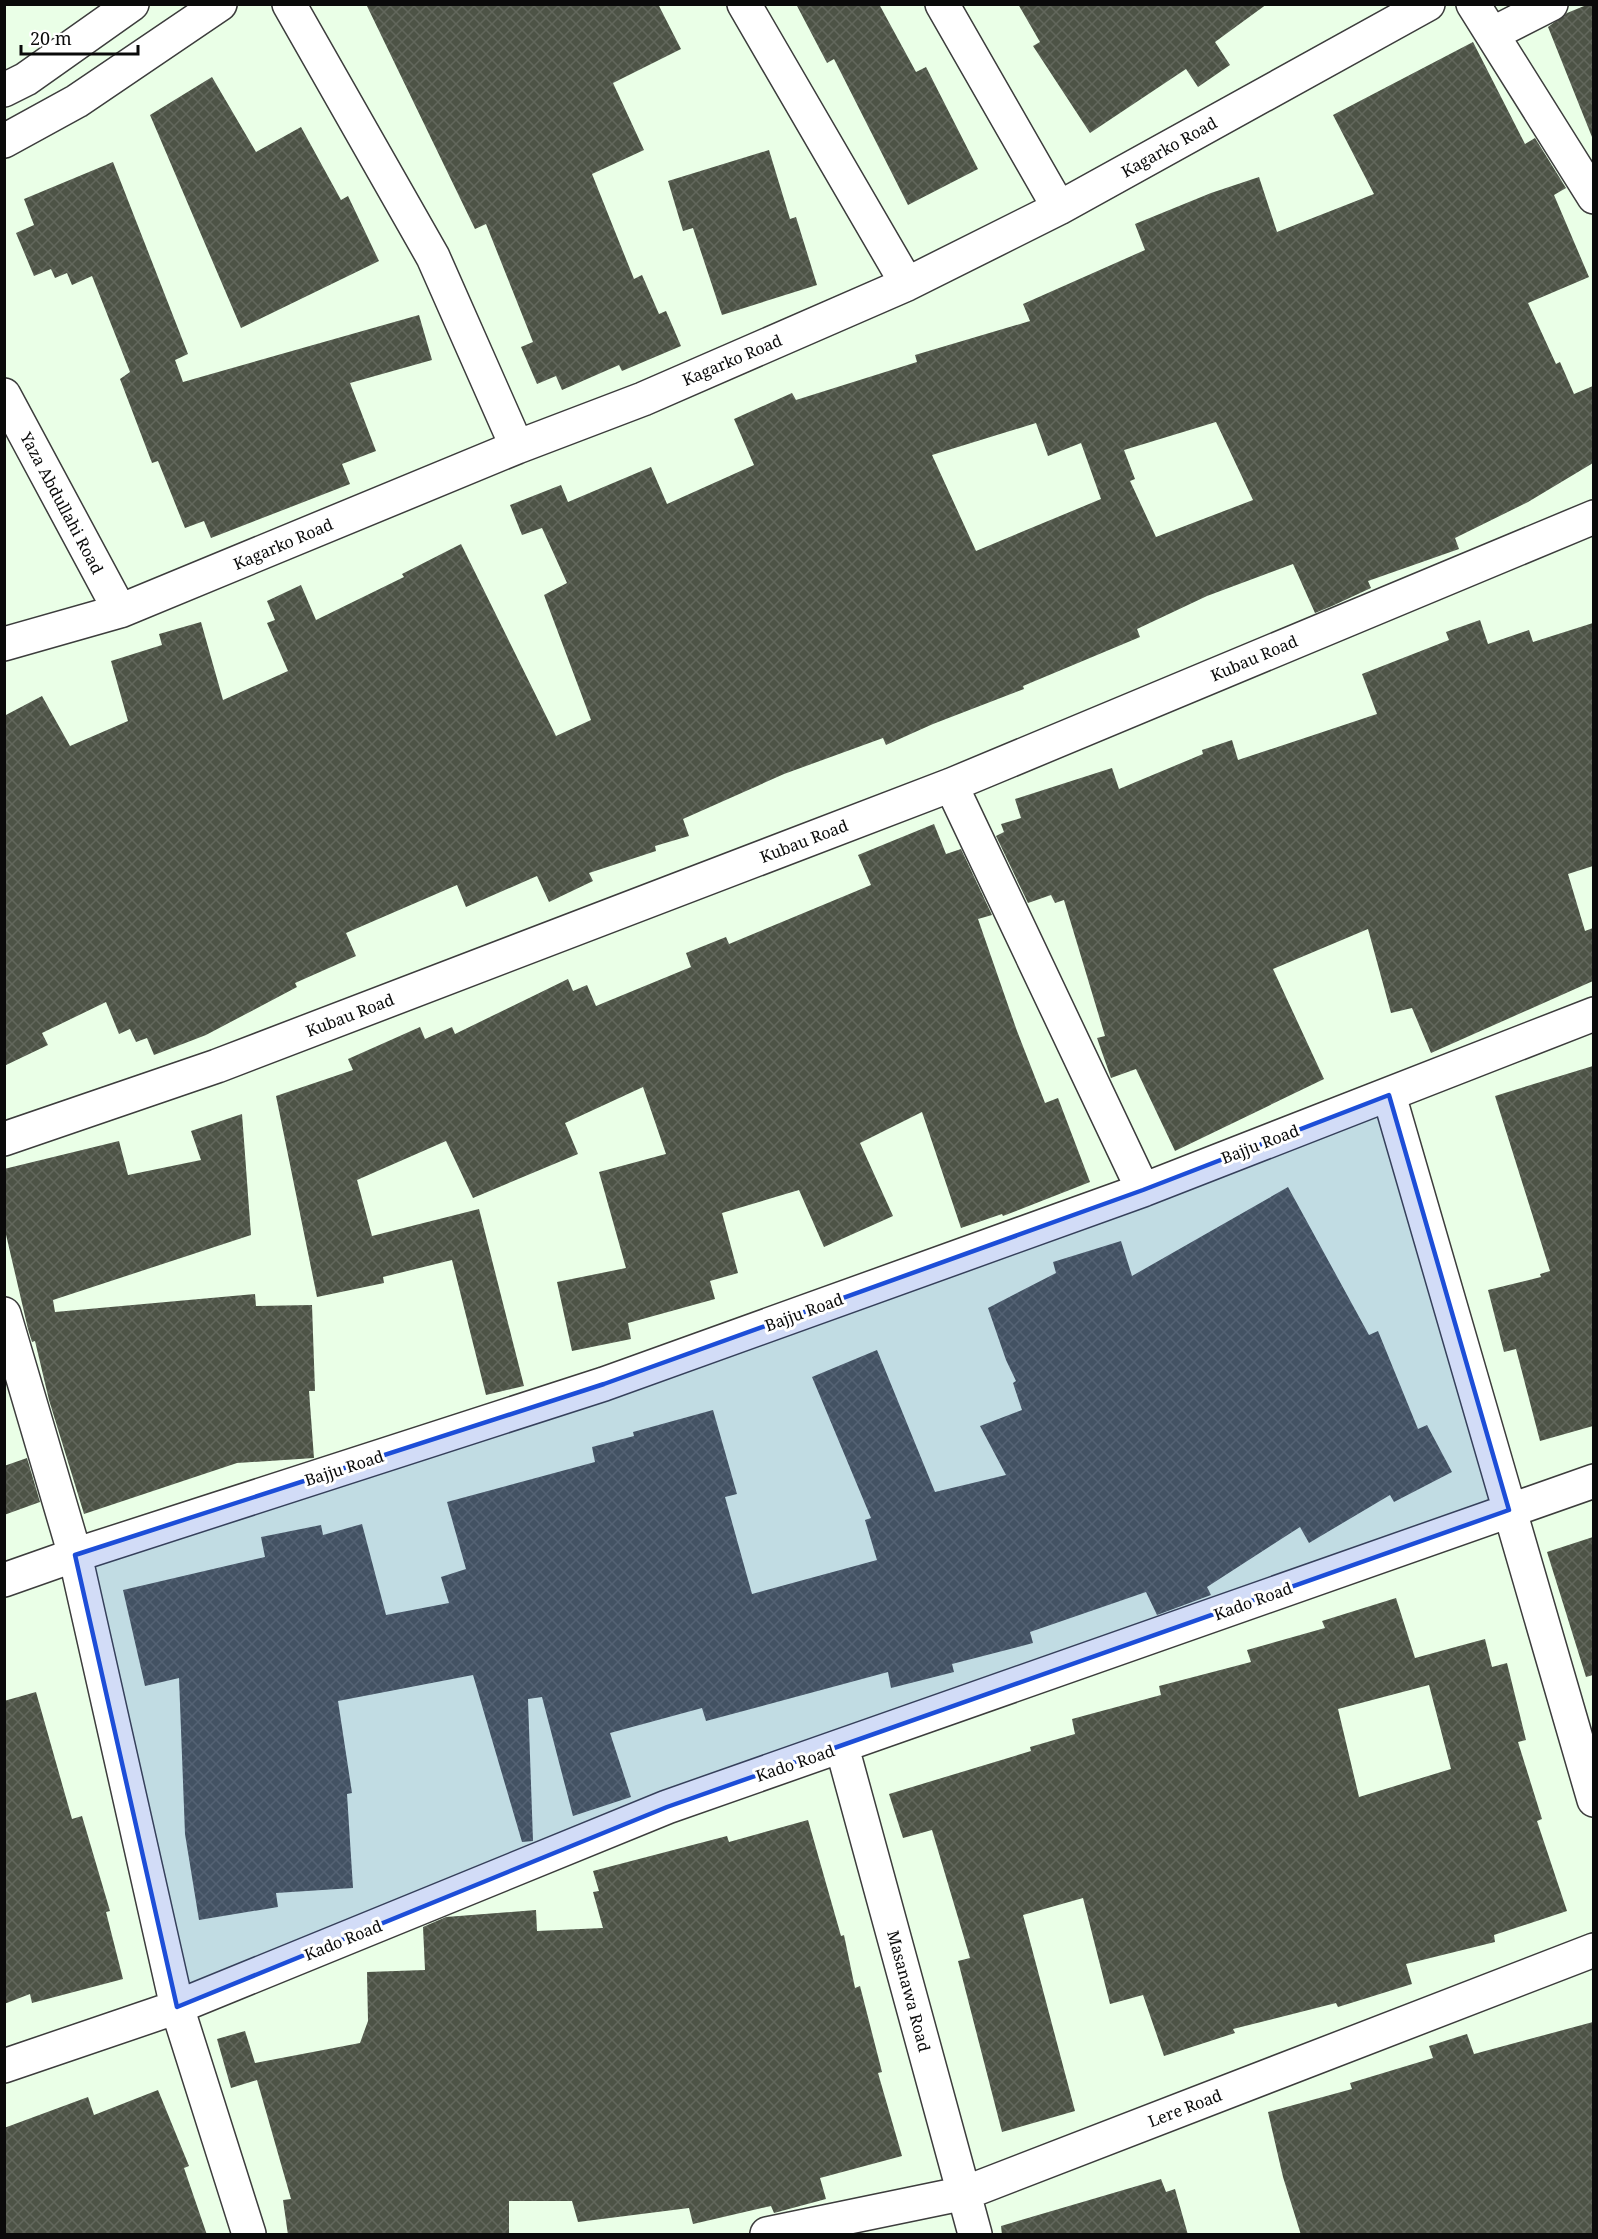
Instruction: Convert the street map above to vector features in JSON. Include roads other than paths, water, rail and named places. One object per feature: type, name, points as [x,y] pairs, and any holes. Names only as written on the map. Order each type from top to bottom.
[{"type":"street","points":[[4,90],[26,79],[132,4]]},
{"type":"street","points":[[4,141],[77,101],[220,4]]},
{"type":"street","points":[[289,4],[433,257],[517,447]]},
{"type":"street","points":[[744,4],[907,284]]},
{"type":"street","points":[[942,4],[1059,208]]},
{"type":"street","name":"Kagarko Road","points":[[4,644],[120,611],[517,447],[643,399],[907,284],[1059,208],[1428,4]]},
{"type":"street","points":[[1473,4],[1494,33],[1593,197]]},
{"type":"street","points":[[1494,33],[1551,4]]},
{"type":"street","name":"Yaza Abdullahi Road","points":[[4,395],[120,611]]},
{"type":"street","name":"Kubau Road","points":[[4,1139],[217,1066],[951,785],[1593,517]]},
{"type":"street","points":[[951,785],[1143,1190]]},
{"type":"street","name":"Bajju Road","points":[[4,1580],[604,1384],[1143,1190],[1593,1014]]},
{"type":"street","points":[[1389,1095],[1593,1800]]},
{"type":"street","points":[[4,1314],[75,1555],[177,2007],[249,2235]]},
{"type":"street","name":"Kado Road","points":[[4,2066],[177,2007],[667,1807],[1593,1480]]},
{"type":"street","name":"Masanawa Road","points":[[842,1747],[975,2235]]},
{"type":"street","name":"Lere Road","points":[[767,2235],[965,2193],[1593,1950]]}]
